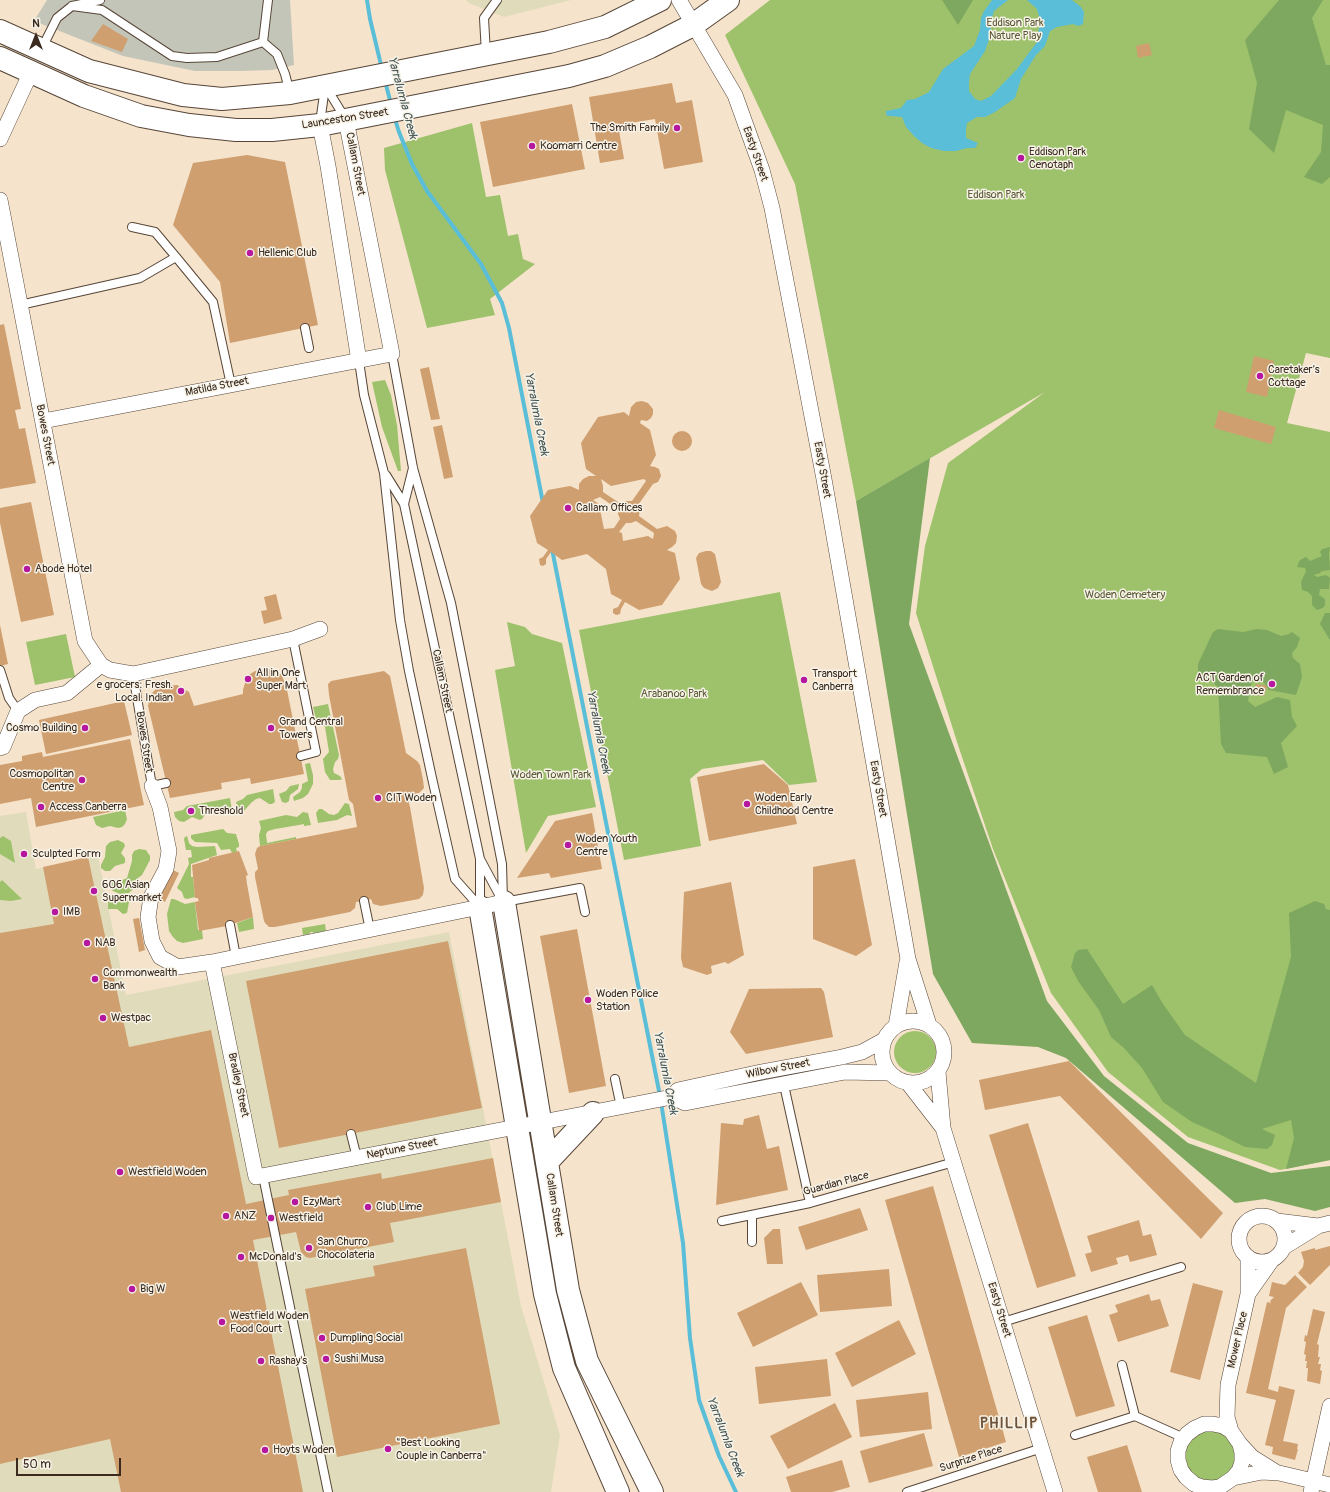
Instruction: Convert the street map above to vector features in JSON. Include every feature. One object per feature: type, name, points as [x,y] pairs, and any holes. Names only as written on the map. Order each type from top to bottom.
[{"type":"main road","points":[[0,31],[89,71],[183,95],[222,99],[290,93],[486,55],[573,36],[605,27],[660,0]]},
{"type":"main road","name":"Launceston Street","points":[[0,58],[84,96],[141,116],[164,121],[236,130],[272,130],[320,125],[417,107],[569,76],[606,66],[650,47],[694,25],[728,0]]},
{"type":"main road","points":[[30,72],[41,50]]},
{"type":"main road","name":"Callam Street","points":[[504,902],[568,1290],[587,1361],[652,1492]]},
{"type":"main road","name":"Callam Street","points":[[480,907],[545,1294],[564,1368],[617,1492]]},
{"type":"main road","points":[[547,1162],[593,1113]]},
{"type":"street","name":"Easty Street","points":[[680,0],[735,96],[762,170],[772,208],[822,472],[908,959],[929,1025]]},
{"type":"street","points":[[0,139],[30,72]]},
{"type":"street","name":"Callam Street","points":[[346,120],[392,354]]},
{"type":"street","points":[[320,125],[359,361]]},
{"type":"street","name":"Bowes Street","points":[[0,200],[85,641],[101,665]]},
{"type":"street","name":"Matilda Street","points":[[43,421],[392,354]]},
{"type":"street","points":[[0,748],[3,747],[18,711],[35,700],[67,693],[101,665],[110,670],[133,674],[293,639],[320,629]]},
{"type":"street","name":"Bowes Street","points":[[159,785],[160,806],[169,851],[166,869],[151,897],[148,917],[152,940],[160,957],[178,967],[212,962]]},
{"type":"street","points":[[212,962],[504,902]]},
{"type":"street","name":"Easty Street","points":[[896,1026],[908,959]]},
{"type":"street","name":"Bradley Street","points":[[212,962],[256,1177],[263,1176]]},
{"type":"street","points":[[904,1022],[921,1022],[929,1025],[938,1032],[943,1041],[945,1052],[943,1063],[938,1072],[932,1078],[924,1082],[908,1083],[898,1080],[885,1066],[882,1058],[884,1040],[889,1032],[896,1026],[904,1022]]},
{"type":"street","name":"Wilbow Street","points":[[672,1097],[678,1090],[761,1072],[842,1058],[862,1052],[884,1040]]},
{"type":"street","name":"Wilbow Street","points":[[540,1123],[672,1097],[685,1103],[845,1072],[890,1073]]},
{"type":"street","name":"Easty Street","points":[[938,1072],[944,1128],[1056,1492]]},
{"type":"street","name":"Easty Street","points":[[908,1083],[944,1128]]},
{"type":"street","name":"Neptune Street","points":[[263,1176],[540,1123]]},
{"type":"street","points":[[1263,1216],[1277,1221],[1324,1224],[1284,1247],[1277,1257],[1272,1260],[1260,1262],[1248,1257],[1240,1246],[1241,1231],[1244,1225],[1256,1217],[1263,1216]]},
{"type":"street","points":[[1277,1221],[1282,1226],[1284,1233],[1284,1247]]},
{"type":"street","name":"Mower Place","points":[[1231,1431],[1227,1417],[1228,1385],[1248,1294],[1248,1257]]},
{"type":"street","name":"Mower Place","points":[[1248,1294],[1272,1260]]},
{"type":"street","name":"Mower Place","points":[[1204,1424],[1218,1406],[1228,1385]]},
{"type":"street","points":[[1311,1487],[1330,1406]]},
{"type":"street","points":[[1184,1492],[1178,1460],[1178,1451],[1187,1434],[1204,1424],[1222,1426],[1231,1431],[1252,1457],[1279,1473],[1311,1487],[1330,1485]]},
{"type":"street","points":[[1181,1470],[1186,1478],[1194,1484],[1210,1490],[1220,1487],[1233,1478],[1239,1471],[1242,1462],[1240,1444]]},
{"type":"street","points":[[1233,1478],[1262,1472],[1279,1473]]},
{"type":"lane","points":[[41,50],[58,18],[72,6],[100,0]]},
{"type":"lane","points":[[262,42],[268,0]]},
{"type":"lane","points":[[486,55],[484,18],[497,0]]},
{"type":"lane","points":[[72,6],[102,10],[172,56],[187,58],[217,57],[262,42]]},
{"type":"lane","points":[[262,42],[277,54],[285,74],[290,93]]},
{"type":"lane","points":[[320,125],[325,86]]},
{"type":"lane","name":"Callam Street","points":[[325,86],[346,120]]},
{"type":"lane","points":[[132,227],[155,232],[213,302],[231,385]]},
{"type":"lane","points":[[20,305],[140,278],[176,257]]},
{"type":"lane","points":[[305,328],[309,348]]},
{"type":"lane","name":"Callam Street","points":[[392,354],[413,468],[451,603],[502,864],[504,902]]},
{"type":"lane","points":[[359,361],[364,395],[384,473],[400,620],[409,671],[432,778],[455,879],[480,907]]},
{"type":"lane","points":[[404,504],[413,468]]},
{"type":"lane","points":[[384,473],[404,504]]},
{"type":"lane","name":"Callam Street","points":[[404,504],[480,859]]},
{"type":"lane","points":[[293,639],[316,752],[301,756]]},
{"type":"lane","points":[[0,670],[8,698],[18,711]]},
{"type":"lane","name":"Bowes Street","points":[[133,674],[159,785]]},
{"type":"lane","points":[[480,859],[480,907]]},
{"type":"lane","points":[[480,859],[504,902],[580,888],[585,912]]},
{"type":"lane","points":[[364,901],[370,930]]},
{"type":"lane","points":[[230,925],[236,957]]},
{"type":"lane","points":[[615,1079],[621,1108]]},
{"type":"lane","points":[[784,1085],[810,1203]]},
{"type":"lane","points":[[351,1134],[357,1158]]},
{"type":"lane","name":"Guardian Place","points":[[722,1221],[810,1203],[954,1162]]},
{"type":"lane","name":"Bradley Street","points":[[263,1176],[328,1492]]},
{"type":"lane","points":[[752,1215],[752,1242]]},
{"type":"lane","points":[[1003,1322],[1181,1267]]},
{"type":"lane","points":[[1122,1365],[1135,1416]]},
{"type":"lane","points":[[1075,1435],[1135,1416],[1184,1438]]},
{"type":"lane","name":"Surprize Place","points":[[907,1492],[1042,1448]]},
{"type":"shaded area","points":[[47,0],[290,0],[294,65],[272,70],[195,71],[123,56],[34,21]]},
{"type":"shaded area","points":[[466,0],[571,0],[504,17],[469,3]]},
{"type":"shaded area","points":[[26,812],[36,869],[98,856],[126,995],[449,932],[521,1306],[560,1435],[551,1492],[0,1492],[0,816]]},
{"type":"green space","points":[[770,0],[1330,0],[1330,358],[1306,353],[1287,423],[1330,432],[1330,1160],[1280,1170],[1188,1137],[1108,1072],[1051,993],[993,849],[916,613],[925,546],[948,463],[1045,392],[856,501],[795,184],[725,35]]},
{"type":"green space","points":[[942,0],[973,0],[958,25]]},
{"type":"green space","points":[[1279,0],[1323,0],[1312,18],[1326,65],[1330,65],[1330,177],[1322,184],[1304,177],[1321,152],[1323,125],[1286,110],[1274,153],[1249,129],[1257,83],[1245,40]]},
{"type":"green space","points":[[472,123],[486,197],[500,195],[508,236],[518,234],[523,259],[535,264],[490,299],[495,315],[427,328],[385,170],[384,148]]},
{"type":"green space","points":[[385,380],[391,395],[397,425],[401,471],[398,471],[382,427],[372,382]]},
{"type":"green space","points":[[930,458],[909,624],[1047,1001],[1104,1076],[1188,1143],[1271,1173],[1330,1166],[1330,1207],[1315,1211],[1265,1199],[1235,1203],[1066,1058],[1038,1047],[972,1043],[933,974],[856,501]]},
{"type":"green space","points":[[1330,547],[1330,570],[1322,571],[1314,575],[1317,577],[1326,575],[1330,578],[1329,589],[1320,589],[1319,595],[1325,599],[1325,605],[1323,608],[1317,610],[1312,605],[1312,596],[1308,592],[1302,590],[1301,582],[1306,571],[1305,568],[1297,567],[1300,560],[1306,557],[1310,561],[1322,556],[1320,552],[1322,549]]},
{"type":"green space","name":"Arabanoo Park","points":[[780,592],[817,782],[789,785],[763,760],[702,769],[690,779],[701,846],[624,860],[579,630]]},
{"type":"green space","points":[[1325,613],[1330,613],[1330,640],[1320,624]]},
{"type":"green space","name":"Woden Town Park","points":[[507,622],[525,627],[532,634],[562,643],[596,807],[548,816],[526,853],[495,670],[515,666]]},
{"type":"green space","points":[[1218,629],[1243,632],[1257,629],[1267,630],[1281,636],[1292,632],[1300,638],[1297,647],[1292,653],[1293,658],[1300,664],[1302,677],[1296,695],[1269,690],[1262,680],[1252,681],[1248,701],[1255,707],[1277,697],[1290,700],[1292,717],[1297,726],[1281,743],[1288,767],[1274,774],[1267,757],[1226,753],[1221,744],[1218,687],[1211,681],[1201,677],[1198,672],[1198,664],[1213,632]]},
{"type":"green space","points":[[66,634],[75,677],[35,685],[26,642]]},
{"type":"green space","points":[[328,704],[339,755],[333,769],[334,773],[342,779],[340,780],[330,780],[325,772],[323,759],[329,752],[325,727],[316,719],[313,707]]},
{"type":"green space","points":[[310,763],[313,775],[313,784],[308,794],[303,798],[294,801],[293,797],[300,792],[302,784],[308,781],[305,764]]},
{"type":"green space","points":[[299,784],[298,789],[290,795],[289,801],[286,803],[282,802],[279,794],[286,791],[290,786]]},
{"type":"green space","points":[[273,789],[275,802],[272,804],[269,804],[260,798],[251,803],[244,811],[238,809],[236,802],[243,799],[247,795]]},
{"type":"green space","points":[[230,798],[232,810],[229,813],[225,813],[219,808],[214,807],[210,808],[200,820],[192,817],[184,822],[179,821],[175,817],[174,812],[183,810],[187,806]]},
{"type":"green space","points":[[345,803],[349,804],[352,816],[347,815],[337,820],[318,823],[316,813],[319,809],[334,815],[338,813]]},
{"type":"green space","points":[[125,810],[127,819],[122,827],[118,828],[110,826],[102,828],[96,825],[93,817]]},
{"type":"green space","points":[[303,812],[308,813],[311,825],[304,826],[304,824],[275,829],[268,831],[266,834],[267,843],[296,837],[296,839],[260,846],[259,835],[261,828],[259,821],[286,815],[297,817]]},
{"type":"green space","points":[[223,829],[227,833],[236,834],[239,844],[239,847],[236,848],[237,852],[232,853],[230,849],[221,850],[217,843],[195,842],[191,838],[191,835]]},
{"type":"green space","points":[[3,836],[11,841],[15,863],[0,854],[0,838]]},
{"type":"green space","points":[[187,836],[189,843],[192,846],[215,846],[217,855],[191,864],[191,877],[193,877],[195,897],[187,899],[184,898],[182,892],[177,888],[189,864],[188,858],[192,857],[191,850],[186,850],[184,839]]},
{"type":"green space","points":[[118,840],[124,843],[125,846],[121,853],[125,858],[125,863],[115,866],[110,871],[105,871],[101,868],[101,865],[105,857],[106,846],[110,842]]},
{"type":"green space","points":[[139,849],[146,850],[150,856],[150,860],[142,875],[138,878],[138,884],[129,893],[120,894],[113,891],[110,885],[111,879],[120,881],[127,878],[132,861],[132,855],[134,851]]},
{"type":"green space","points":[[2,880],[22,899],[11,901],[0,900],[0,882]]},
{"type":"green space","points":[[114,898],[127,900],[129,902],[127,913],[123,914],[117,909],[108,909],[108,902],[110,899]]},
{"type":"green space","points":[[171,899],[185,904],[195,902],[198,930],[202,930],[203,939],[183,943],[177,941],[173,937],[169,931],[167,914]]},
{"type":"green space","points":[[1315,901],[1324,904],[1326,909],[1330,910],[1330,1160],[1286,1169],[1294,1138],[1291,1120],[1262,1129],[1275,1135],[1272,1145],[1267,1149],[1245,1147],[1192,1122],[1163,1102],[1142,1068],[1124,1048],[1111,1037],[1099,1010],[1078,981],[1071,967],[1075,953],[1078,950],[1087,949],[1123,1004],[1152,985],[1163,1004],[1185,1035],[1256,1083],[1291,957],[1289,913]]},
{"type":"green space","points":[[253,917],[254,929],[239,932],[237,923]]},
{"type":"green space","points":[[325,924],[326,931],[310,932],[310,934],[303,935],[302,928]]},
{"type":"green space","points":[[915,1031],[930,1037],[936,1052],[930,1067],[915,1073],[900,1067],[894,1052],[900,1037]]},
{"type":"green space","points":[[1218,1427],[1239,1445],[1232,1477],[1202,1484],[1185,1469],[1183,1448],[1198,1430]]},
{"type":"water","points":[[992,0],[1008,0],[994,11],[991,21],[991,34],[985,51],[970,74],[969,91],[975,99],[981,101],[991,96],[1017,69],[1037,42],[1040,20],[1037,9],[1027,0],[1072,0],[1081,7],[1084,12],[1083,24],[1078,26],[1073,24],[1057,27],[1050,31],[1045,46],[1036,55],[1021,79],[1015,98],[995,112],[985,117],[977,117],[967,123],[966,138],[978,143],[975,148],[944,151],[931,148],[914,136],[906,127],[902,117],[886,115],[886,111],[901,108],[907,100],[915,99],[929,92],[943,69],[974,46],[980,30],[981,18]]},
{"type":"building","points":[[103,24],[128,39],[122,52],[91,41]]},
{"type":"building","points":[[1149,43],[1152,55],[1138,58],[1136,46]]},
{"type":"building","name":"The Smith Family","points":[[672,83],[676,103],[692,100],[703,162],[664,169],[655,119],[618,125],[624,159],[600,163],[589,97]]},
{"type":"building","name":"Koomarri Centre","points":[[572,104],[585,169],[493,187],[480,122]]},
{"type":"building","name":"Hellenic Club","points":[[247,155],[285,162],[318,325],[230,343],[220,282],[173,225],[193,163]]},
{"type":"building","points":[[4,324],[21,409],[15,410],[19,429],[25,428],[36,483],[0,489],[0,325]]},
{"type":"building","name":"Caretaker’s Cottage","points":[[1254,356],[1274,361],[1267,397],[1246,392]]},
{"type":"building","points":[[429,367],[440,419],[431,420],[420,369]]},
{"type":"building","name":"Callam Offices","points":[[642,401],[648,403],[653,409],[651,418],[647,421],[641,420],[640,423],[650,430],[656,455],[650,466],[659,469],[661,476],[658,482],[653,484],[638,505],[640,509],[639,516],[657,529],[667,526],[675,531],[677,536],[676,543],[667,550],[675,553],[680,579],[662,605],[639,610],[625,602],[620,614],[616,615],[613,613],[613,609],[618,607],[622,600],[611,594],[606,569],[587,554],[562,560],[551,552],[546,559],[546,564],[543,566],[540,565],[539,559],[543,557],[548,550],[537,543],[530,516],[548,490],[570,486],[579,490],[579,484],[583,479],[589,476],[596,476],[586,469],[581,443],[598,417],[624,412],[629,416],[631,407],[636,402]],"holes":[[[601,479],[611,486],[644,479],[646,481],[632,501],[626,501],[621,504],[603,492]],[[600,497],[618,509],[620,519],[614,528],[604,529],[599,504],[593,500]],[[636,521],[654,533],[653,539],[648,536],[623,541],[622,533],[619,532],[626,523]]]},
{"type":"building","points":[[1219,410],[1276,427],[1271,444],[1214,428]]},
{"type":"building","points":[[442,425],[453,477],[444,479],[433,427]]},
{"type":"building","points":[[682,431],[689,434],[692,441],[689,448],[682,451],[675,448],[672,441],[675,434]]},
{"type":"building","name":"Abode Hotel","points":[[31,502],[54,615],[21,622],[0,523],[0,508]]},
{"type":"building","points":[[711,551],[715,554],[721,582],[718,588],[712,591],[704,588],[701,584],[696,558],[699,553]]},
{"type":"building","points":[[276,594],[282,619],[264,624],[261,611],[267,610],[264,597]]},
{"type":"building","points":[[0,625],[8,664],[0,666]]},
{"type":"building","name":"Grand Central Towers","points":[[269,669],[281,674],[286,685],[304,774],[251,784],[250,778],[221,783],[222,789],[170,798],[148,706],[150,695],[157,688],[177,685],[189,692],[194,706],[243,694],[247,676],[255,671]]},
{"type":"building","name":"CIT Woden","points":[[384,671],[390,676],[406,753],[420,765],[423,780],[424,788],[419,793],[407,796],[424,888],[423,895],[419,899],[381,906],[373,904],[371,899],[356,902],[355,908],[350,912],[269,927],[264,921],[255,877],[255,872],[258,869],[255,854],[257,848],[260,846],[357,827],[353,804],[349,800],[328,684],[331,681]]},
{"type":"building","points":[[1256,684],[1267,686],[1264,696],[1254,694]]},
{"type":"building","name":"Cosmo Building","points":[[124,701],[132,735],[46,754],[39,720]]},
{"type":"building","name":"Cosmopolitan Centre","points":[[130,739],[144,805],[36,827],[31,798],[0,804],[0,765],[22,761],[22,756],[42,752],[43,757]]},
{"type":"building","name":"Woden Early Childhood Centre","points":[[764,764],[788,785],[797,824],[709,841],[697,777]]},
{"type":"building","name":"Woden Youth Centre","points":[[592,813],[602,869],[551,878],[549,873],[517,878],[555,821]]},
{"type":"building","points":[[239,851],[248,875],[246,876],[253,917],[227,926],[199,931],[195,902],[199,901],[198,898],[195,898],[192,865],[209,860],[209,858]]},
{"type":"building","name":"Westfield Woden","points":[[88,857],[129,1047],[211,1030],[246,1204],[289,1195],[288,1190],[381,1173],[382,1179],[493,1158],[501,1202],[390,1223],[394,1242],[310,1258],[306,1257],[301,1252],[296,1232],[253,1240],[303,1492],[121,1492],[110,1439],[0,1464],[0,933],[54,924],[43,867]]},
{"type":"building","points":[[855,859],[872,945],[856,956],[813,939],[813,867]]},
{"type":"building","points":[[173,870],[179,873],[165,902],[159,899]]},
{"type":"building","points":[[731,882],[744,955],[728,964],[725,962],[711,966],[712,973],[707,975],[683,967],[681,958],[684,892]]},
{"type":"building","points":[[139,918],[145,950],[139,952],[133,919]]},
{"type":"building","points":[[577,929],[606,1086],[569,1093],[540,936]]},
{"type":"building","points":[[448,941],[482,1108],[279,1148],[246,981]]},
{"type":"building","points":[[821,988],[824,992],[833,1037],[746,1054],[730,1032],[749,989]]},
{"type":"building","points":[[1069,1061],[1223,1213],[1201,1239],[1060,1096],[985,1110],[979,1080]]},
{"type":"building","points":[[759,1115],[767,1149],[779,1146],[788,1190],[716,1205],[721,1123],[743,1125],[744,1119]]},
{"type":"building","points":[[1028,1123],[1076,1276],[1037,1288],[989,1135]]},
{"type":"building","points":[[933,1186],[1006,1442],[959,1457],[885,1200]]},
{"type":"building","points":[[860,1208],[868,1230],[806,1250],[798,1227]]},
{"type":"building","points":[[1139,1220],[1143,1236],[1151,1234],[1157,1255],[1130,1262],[1128,1255],[1116,1258],[1118,1264],[1091,1272],[1085,1254],[1092,1252],[1087,1236]]},
{"type":"building","points":[[773,1229],[780,1229],[783,1264],[767,1264],[764,1238]]},
{"type":"building","points":[[1330,1246],[1330,1265],[1310,1285],[1298,1273],[1303,1267],[1304,1261],[1301,1252]]},
{"type":"building","points":[[466,1248],[500,1424],[337,1457],[305,1289],[375,1276],[373,1266]]},
{"type":"building","points":[[889,1269],[892,1306],[820,1312],[817,1275]]},
{"type":"building","points":[[1295,1275],[1307,1287],[1286,1308],[1268,1389],[1278,1392],[1279,1386],[1295,1390],[1283,1441],[1298,1444],[1295,1460],[1272,1454],[1273,1447],[1265,1445],[1276,1400],[1246,1393],[1267,1302],[1271,1303],[1270,1301],[1274,1297],[1269,1296],[1272,1282],[1285,1285]]},
{"type":"building","points":[[801,1282],[818,1315],[753,1347],[737,1313]]},
{"type":"building","points":[[1193,1283],[1223,1291],[1200,1380],[1170,1372]]},
{"type":"building","points":[[1149,1294],[1151,1301],[1160,1299],[1169,1326],[1118,1342],[1109,1315],[1118,1312],[1115,1305]]},
{"type":"building","points":[[1313,1309],[1325,1312],[1317,1344],[1319,1345],[1318,1357],[1320,1357],[1318,1364],[1321,1364],[1320,1370],[1322,1371],[1320,1384],[1307,1381],[1308,1368],[1306,1368],[1307,1361],[1305,1361],[1306,1355],[1304,1354],[1306,1342],[1304,1341],[1305,1335],[1307,1336]]},
{"type":"building","points":[[1087,1315],[1115,1406],[1076,1417],[1048,1327]]},
{"type":"building","points":[[899,1320],[916,1354],[852,1387],[835,1353]]},
{"type":"building","points":[[827,1359],[831,1396],[759,1404],[755,1367]]},
{"type":"building","points":[[928,1392],[932,1429],[860,1437],[856,1400]]},
{"type":"building","points":[[835,1403],[852,1437],[788,1469],[770,1436]]},
{"type":"building","points":[[924,1433],[933,1466],[869,1483],[860,1451]]},
{"type":"building","points":[[1127,1445],[1142,1492],[1098,1492],[1087,1457]]},
{"type":"building","points":[[842,1460],[850,1487],[832,1492],[791,1492],[786,1477]]},
{"type":"waterway","name":"Yarralumla Creek","points":[[367,0],[382,69]]},
{"type":"waterway","name":"Yarralumla Creek","points":[[385,81],[391,104]]},
{"type":"waterway","name":"Yarralumla Creek","points":[[394,116],[412,164],[427,191],[481,264],[502,303],[509,328],[543,503]]},
{"type":"waterway","name":"Yarralumla Creek","points":[[552,549],[660,1096]]},
{"type":"waterway","name":"Yarralumla Creek","points":[[661,1102],[683,1243],[690,1338],[699,1400],[719,1456],[736,1492]]},
{"type":"place","name":"The Smith Family","points":[[677,128]]},
{"type":"place","name":"Koomarri Centre","points":[[532,146]]},
{"type":"place","name":"Eddison Park Cenotaph","points":[[1021,158]]},
{"type":"place","name":"Hellenic Club","points":[[250,253]]},
{"type":"place","name":"Caretaker’s Cottage","points":[[1260,376]]},
{"type":"place","name":"Callam Offices","points":[[568,508]]},
{"type":"place","name":"Abode Hotel","points":[[27,569]]},
{"type":"place","name":"All in One Super Mart","points":[[248,679]]},
{"type":"place","name":"Transport Canberra","points":[[804,680]]},
{"type":"place","name":"ACT Garden of Remembrance","points":[[1272,684]]},
{"type":"place","name":"e grocers: Fresh. Local. Indian","points":[[181,691]]},
{"type":"place","name":"Cosmo Building","points":[[85,728]]},
{"type":"place","name":"Grand Central Towers","points":[[271,728]]},
{"type":"place","name":"Cosmopolitan Centre","points":[[82,780]]},
{"type":"place","name":"CIT Woden","points":[[378,798]]},
{"type":"place","name":"Woden Early Childhood Centre","points":[[747,804]]},
{"type":"place","name":"Access Canberra","points":[[41,807]]},
{"type":"place","name":"Threshold","points":[[191,811]]},
{"type":"place","name":"Woden Youth Centre","points":[[568,845]]},
{"type":"place","name":"Sculpted Form","points":[[24,854]]},
{"type":"place","name":"606 Asian Supermarket","points":[[94,891]]},
{"type":"place","name":"IMB","points":[[55,912]]},
{"type":"place","name":"NAB","points":[[87,943]]},
{"type":"place","name":"Commonwealth Bank","points":[[95,979]]},
{"type":"place","name":"Woden Police Station","points":[[588,1000]]},
{"type":"place","name":"Westpac","points":[[103,1018]]},
{"type":"place","name":"Westfield Woden","points":[[120,1172]]},
{"type":"place","name":"EzyMart","points":[[295,1202]]},
{"type":"place","name":"Club Lime","points":[[368,1207]]},
{"type":"place","name":"ANZ","points":[[226,1216]]},
{"type":"place","name":"Westfield","points":[[271,1218]]},
{"type":"place","name":"San Churro Chocolateria","points":[[309,1248]]},
{"type":"place","name":"McDonald's","points":[[241,1257]]},
{"type":"place","name":"Big W","points":[[132,1289]]},
{"type":"place","name":"Westfield Woden Food Court","points":[[222,1322]]},
{"type":"place","name":"Dumpling Social","points":[[322,1338]]},
{"type":"place","name":"Sushi Musa","points":[[326,1359]]},
{"type":"place","name":"Rashay's","points":[[261,1361]]},
{"type":"place","name":"\"Best Looking Couple in Canberra\"","points":[[388,1449]]},
{"type":"place","name":"Hoyts Woden","points":[[265,1450]]},
{"type":"district","name":"PHILLIP","points":[[1009,1424]]},
{"type":"park label","name":"Eddison Park Nature Play","points":[[1015,29]]},
{"type":"park label","name":"Eddison Park","points":[[996,195]]},
{"type":"park label","name":"Woden Cemetery","points":[[1125,595]]}]
